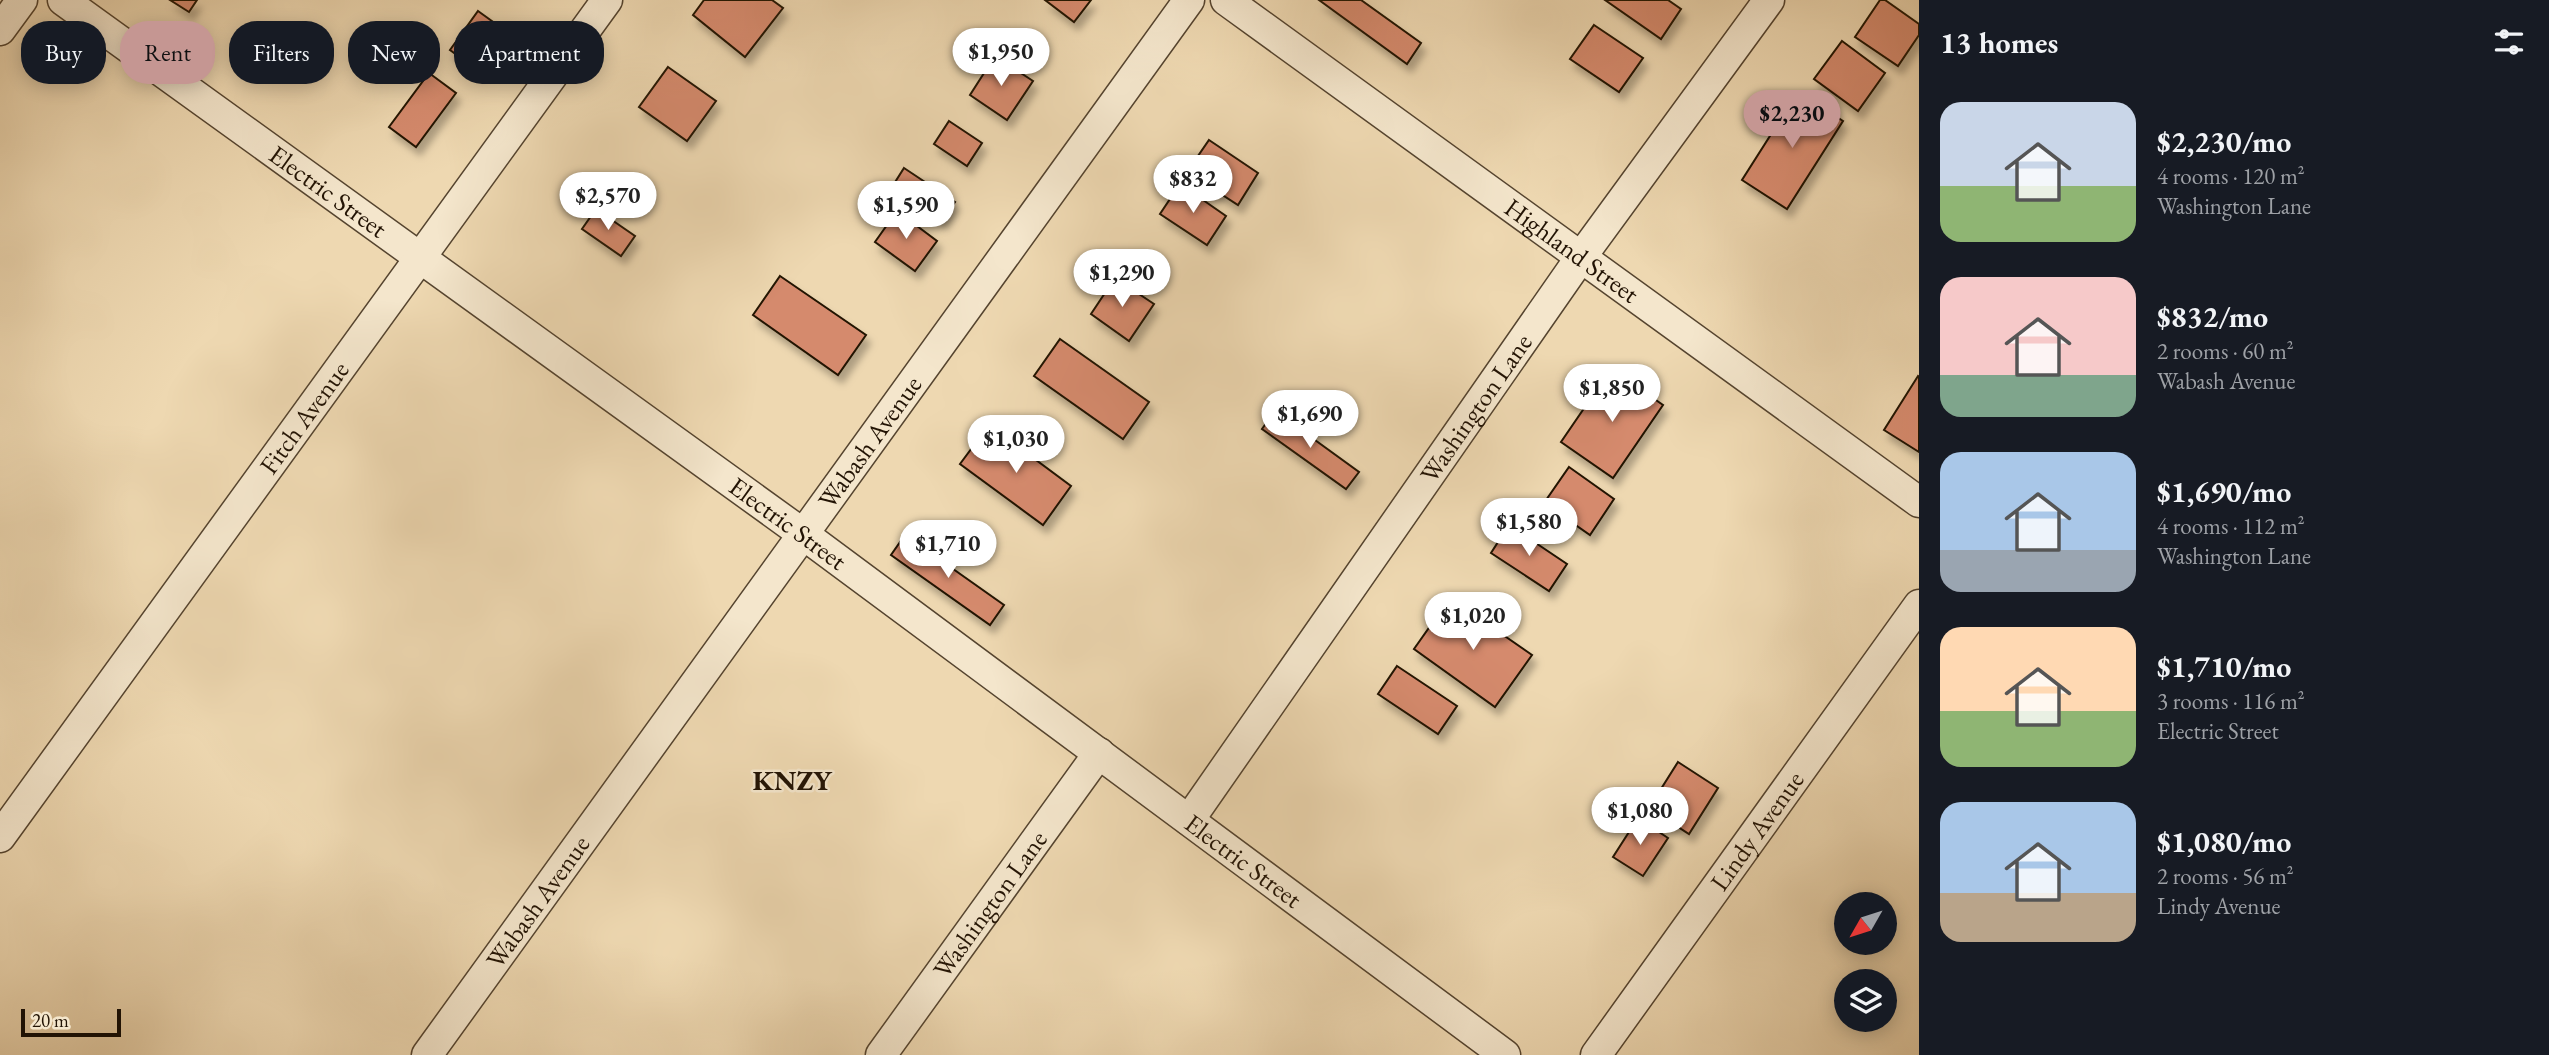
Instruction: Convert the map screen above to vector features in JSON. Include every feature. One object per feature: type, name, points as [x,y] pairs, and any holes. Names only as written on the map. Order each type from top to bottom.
[{"type":"street","points":[[0,30],[22,0]]},
{"type":"street","name":"Electric Street","points":[[63,0],[803,534],[1496,1052]]},
{"type":"street","name":"Fitch Avenue","points":[[0,837],[607,0]]},
{"type":"street","name":"Wabash Avenue","points":[[427,1055],[1189,0]]},
{"type":"street","name":"Highland Street","points":[[1226,0],[1919,502]]},
{"type":"street","name":"Washington Lane","points":[[1189,820],[1581,257],[1769,0]]},
{"type":"street","name":"Lindy Avenue","points":[[1596,1055],[1919,605]]},
{"type":"street","name":"Washington Lane","points":[[881,1055],[1099,753]]},
{"type":"building","points":[[170,0],[197,0],[189,12]]},
{"type":"building","points":[[704,0],[772,0],[783,8],[745,57],[693,15]]},
{"type":"building","points":[[1045,0],[1091,0],[1074,22]]},
{"type":"building","points":[[1319,0],[1361,0],[1421,43],[1407,64]]},
{"type":"building","points":[[1605,0],[1668,0],[1681,9],[1661,39]]},
{"type":"building","points":[[1880,0],[1885,0],[1919,24],[1919,35],[1898,66],[1855,37]]},
{"type":"building","points":[[478,11],[492,21],[471,21]]},
{"type":"building","points":[[1594,25],[1643,58],[1619,92],[1570,59]]},
{"type":"building","points":[[1842,41],[1885,73],[1858,111],[1814,79]]},
{"type":"building","points":[[995,56],[1033,81],[1007,120],[970,95]]},
{"type":"building","points":[[668,67],[716,101],[687,141],[639,107]]},
{"type":"building","points":[[440,81],[456,93],[416,147],[389,127],[421,84],[440,84]]},
{"type":"building","points":[[1798,92],[1843,121],[1787,209],[1742,180]]},
{"type":"building","points":[[949,121],[982,143],[967,166],[934,144]]},
{"type":"building","points":[[1209,140],[1258,173],[1238,205],[1187,172]]},
{"type":"building","points":[[904,168],[955,202],[942,221],[892,187]]},
{"type":"building","points":[[1180,184],[1226,216],[1207,245],[1160,214]]},
{"type":"building","points":[[596,209],[635,236],[621,256],[582,229]]},
{"type":"building","points":[[897,211],[937,241],[915,271],[875,242]]},
{"type":"building","points":[[780,276],[866,335],[838,375],[753,315]]},
{"type":"building","points":[[1115,278],[1154,304],[1129,341],[1091,314]]},
{"type":"building","points":[[1060,339],[1149,402],[1123,439],[1034,376]]},
{"type":"building","points":[[1611,369],[1663,405],[1613,478],[1561,442]]},
{"type":"building","points":[[1919,377],[1919,452],[1884,430]]},
{"type":"building","points":[[1275,411],[1359,472],[1346,489],[1262,429]]},
{"type":"building","points":[[989,425],[1071,486],[1043,525],[960,464]]},
{"type":"building","points":[[1569,467],[1614,499],[1590,535],[1544,503]]},
{"type":"building","points":[[1509,525],[1567,564],[1549,591],[1491,553]]},
{"type":"building","points":[[905,535],[1004,605],[990,625],[891,555]]},
{"type":"building","points":[[1450,598],[1532,655],[1495,707],[1414,649]]},
{"type":"building","points":[[1397,666],[1457,706],[1438,734],[1378,694]]},
{"type":"building","points":[[1678,762],[1718,788],[1689,834],[1649,808]]},
{"type":"building","points":[[1638,818],[1668,838],[1643,876],[1613,857]]},
{"type":"district","name":"KNZY","points":[[792,780]]}]
